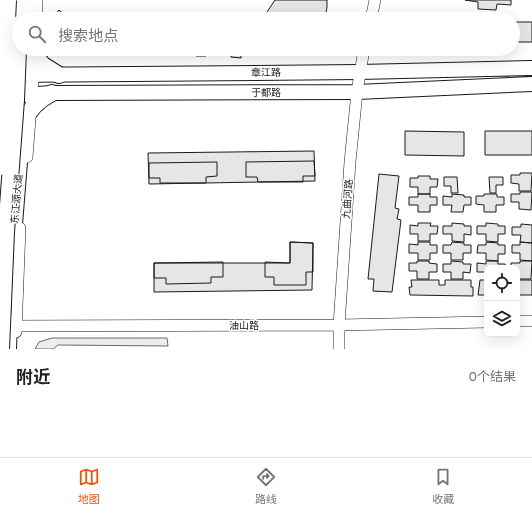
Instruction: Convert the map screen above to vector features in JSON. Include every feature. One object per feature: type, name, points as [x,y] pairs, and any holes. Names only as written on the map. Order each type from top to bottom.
[{"type":"highway","points":[[0,172],[8,0]]},
{"type":"highway","points":[[19,12],[20,0]]},
{"type":"highway","points":[[1,349],[6,232],[18,56]]},
{"type":"highway","points":[[36,56],[47,68],[59,75]]},
{"type":"highway","points":[[29,108],[52,94]]},
{"type":"highway","points":[[1,349],[6,328]]},
{"type":"main road","points":[[27,12],[28,0]]},
{"type":"main road","name":"东江源大道","points":[[9,349],[6,328],[14,236],[29,108],[32,56]]},
{"type":"main road","name":"章江路","points":[[0,75],[359,72],[532,68]]},
{"type":"main road","name":"于都路","points":[[52,94],[357,92],[532,84]]},
{"type":"main road","points":[[0,96],[29,108]]},
{"type":"street","points":[[36,12],[37,0]]},
{"type":"street","points":[[372,12],[375,0]]},
{"type":"street","name":"九曲河路","points":[[339,349],[339,325],[350,170],[359,72],[362,56]]},
{"type":"street","points":[[520,321],[532,321]]},
{"type":"street","name":"油山路","points":[[6,328],[484,322]]},
{"type":"street","points":[[6,328],[16,349]]},
{"type":"shaded area","points":[[52,338],[167,338],[168,346],[58,345],[53,349],[35,349],[39,342]]},
{"type":"building","points":[[275,0],[327,0],[326,12],[267,12]]},
{"type":"building","points":[[465,0],[511,0],[511,5],[497,4],[496,10],[478,9],[478,2]]},
{"type":"building","points":[[520,22],[532,22],[532,42],[520,42]]},
{"type":"building","points":[[241,56],[241,58],[231,57]]},
{"type":"building","points":[[405,131],[464,132],[464,156],[405,155]]},
{"type":"building","points":[[485,131],[532,131],[532,155],[485,155]]},
{"type":"building","points":[[314,151],[315,181],[149,184],[148,153]]},
{"type":"building","points":[[314,161],[315,176],[303,176],[303,182],[258,182],[257,177],[246,177],[246,162]]},
{"type":"building","points":[[217,162],[217,176],[206,177],[206,183],[160,183],[160,178],[149,178],[149,163]]},
{"type":"building","points":[[520,173],[532,173],[531,191],[519,191],[519,184],[511,183],[511,175],[520,175]]},
{"type":"building","points":[[379,174],[399,176],[395,208],[399,209],[397,219],[401,220],[392,292],[373,291],[374,279],[368,279]]},
{"type":"building","points":[[418,176],[430,176],[430,179],[438,179],[437,187],[430,187],[430,194],[418,194],[418,187],[410,187],[410,178],[418,178]]},
{"type":"building","points":[[444,177],[457,177],[458,193],[451,193],[451,186],[444,186]]},
{"type":"building","points":[[489,177],[503,177],[503,185],[496,185],[496,193],[490,193]]},
{"type":"building","points":[[520,192],[532,192],[531,210],[519,209],[519,202],[511,202],[511,194],[520,194]]},
{"type":"building","points":[[418,194],[430,194],[430,197],[437,197],[437,205],[430,205],[430,212],[418,212],[418,205],[409,205],[409,197],[418,197]]},
{"type":"building","points":[[452,194],[471,197],[471,205],[464,205],[463,212],[451,212],[452,205],[443,205],[443,196],[452,197]]},
{"type":"building","points":[[484,194],[497,194],[497,197],[504,197],[504,205],[496,205],[496,212],[484,212],[484,205],[476,204],[476,196],[484,196]]},
{"type":"building","points":[[418,223],[431,223],[430,226],[438,226],[437,234],[430,234],[430,241],[418,241],[418,234],[410,234],[410,225],[418,226]]},
{"type":"building","points":[[452,223],[471,226],[471,235],[464,234],[464,242],[452,241],[452,234],[443,234],[443,226],[452,226]]},
{"type":"building","points":[[486,223],[505,226],[505,234],[498,234],[498,242],[486,241],[486,234],[477,234],[477,226],[486,226]]},
{"type":"building","points":[[521,224],[532,225],[532,243],[520,242],[521,235],[512,235],[512,227],[521,227]]},
{"type":"building","points":[[290,242],[313,243],[313,272],[306,272],[306,285],[274,285],[274,277],[265,277],[265,262],[290,263]]},
{"type":"building","points":[[290,242],[313,243],[312,290],[154,292],[154,263],[290,263]]},
{"type":"building","points":[[418,242],[430,242],[430,245],[437,245],[437,253],[430,253],[430,260],[418,260],[418,253],[409,253],[409,244],[418,245]]},
{"type":"building","points":[[452,242],[471,245],[471,253],[463,253],[463,260],[451,260],[451,253],[443,253],[443,245],[451,245]]},
{"type":"building","points":[[486,242],[505,245],[505,254],[498,254],[498,261],[486,260],[486,253],[477,253],[478,245],[486,245]]},
{"type":"building","points":[[520,242],[532,243],[532,261],[520,260],[520,253],[512,253],[512,245],[520,245]]},
{"type":"building","points":[[417,261],[429,261],[429,263],[437,264],[437,272],[429,272],[429,279],[417,279],[417,271],[409,271],[409,263],[417,263]]},
{"type":"building","points":[[451,261],[471,264],[470,273],[463,272],[463,279],[451,279],[451,272],[443,272],[443,264],[451,264]]},
{"type":"building","points":[[486,261],[498,261],[498,264],[505,265],[484,265],[484,272],[477,272],[477,263],[486,264]]},
{"type":"building","points":[[520,261],[532,261],[531,279],[520,279],[520,265],[511,265],[511,263],[520,263]]},
{"type":"building","points":[[223,262],[223,277],[211,277],[211,283],[166,284],[166,278],[154,278],[154,263]]},
{"type":"building","points":[[411,280],[439,280],[439,285],[445,285],[445,280],[471,280],[473,296],[410,295],[409,287],[412,287]]},
{"type":"building","points":[[480,280],[484,280],[484,295],[478,295]]},
{"type":"building","points":[[520,280],[532,280],[532,295],[520,295]]}]
